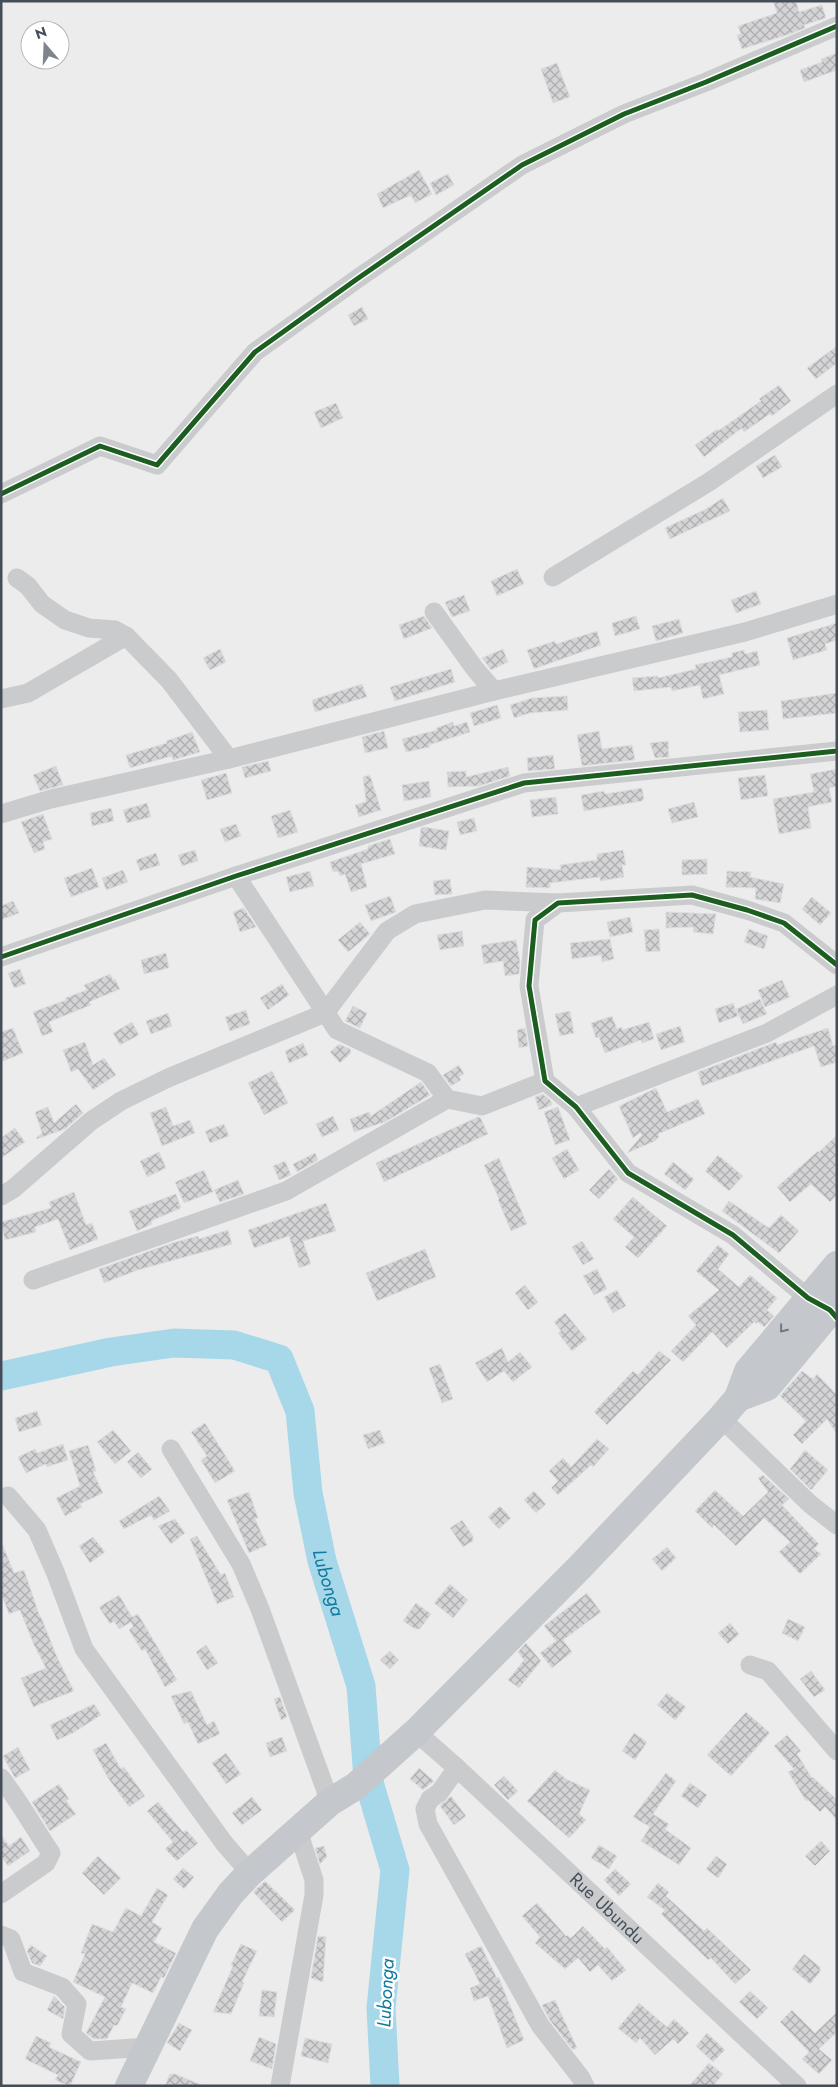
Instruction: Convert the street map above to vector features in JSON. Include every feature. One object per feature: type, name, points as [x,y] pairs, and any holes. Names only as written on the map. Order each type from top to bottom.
[{"type":"main road","points":[[129,2086],[205,1929],[231,1893],[250,1873],[330,1802],[356,1786],[416,1732],[580,1567],[730,1408],[748,1371],[828,1307],[837,1266]]},
{"type":"street","points":[[1,494],[100,446],[157,465],[255,352],[522,165],[624,114],[706,82],[837,26]]},
{"type":"street","points":[[554,577],[709,482],[837,394]]},
{"type":"street","points":[[17,578],[28,586],[42,604],[65,620],[89,628],[116,630],[126,636],[169,680],[229,760]]},
{"type":"street","points":[[1,814],[50,799],[229,760],[494,691],[744,632],[837,604]]},
{"type":"street","points":[[434,612],[475,669],[494,691]]},
{"type":"street","points":[[1,699],[28,693],[126,636]]},
{"type":"street","points":[[1,957],[236,876],[524,783],[837,751]]},
{"type":"street","points":[[236,876],[337,1030],[428,1073],[447,1099]]},
{"type":"street","points":[[1,1196],[14,1189],[91,1122],[121,1102],[168,1078],[325,1013],[387,931],[415,914],[485,900],[558,903],[692,895],[747,910],[784,923],[837,965]]},
{"type":"street","points":[[558,903],[535,920],[529,986],[545,1081],[576,1107],[628,1173],[733,1235],[828,1307]]},
{"type":"street","points":[[576,1107],[767,1033],[837,995]]},
{"type":"street","points":[[33,1280],[286,1191],[447,1099],[482,1106],[545,1081]]},
{"type":"street","points":[[730,1408],[810,1504],[837,1525]]},
{"type":"street","points":[[172,1449],[241,1564],[260,1609],[330,1802]]},
{"type":"street","points":[[8,1496],[37,1530],[56,1574],[84,1649],[224,1843],[250,1873]]},
{"type":"street","points":[[750,1664],[768,1671],[837,1752]]},
{"type":"street","name":"Rue Ubundu","points":[[416,1732],[457,1768],[797,2086]]},
{"type":"street","points":[[457,1768],[439,1793],[430,1799],[425,1809],[428,1824],[540,2025],[581,2078],[585,2086]]},
{"type":"street","points":[[1,1778],[18,1799],[51,1853],[46,1863],[1,1894]]},
{"type":"street","points":[[280,2086],[314,1895],[314,1880],[298,1830]]},
{"type":"street","points":[[1,1935],[11,1939],[23,1972],[62,1987],[77,2004],[71,2034],[90,2051],[148,2047]]},
{"type":"building","points":[[773,1],[796,1],[799,12],[822,5],[826,18],[804,25],[805,28],[790,34],[742,49],[737,35],[741,34],[738,26],[777,13]]},
{"type":"building","points":[[837,53],[837,70],[804,82],[800,70],[822,62],[821,59]]},
{"type":"building","points":[[557,63],[570,97],[553,103],[541,69]]},
{"type":"building","points":[[419,170],[432,194],[415,203],[411,195],[383,208],[377,194]]},
{"type":"building","points":[[448,174],[454,185],[436,195],[430,183]]},
{"type":"building","points":[[362,307],[368,319],[354,326],[348,315]]},
{"type":"building","points":[[837,346],[837,363],[816,379],[807,368]]},
{"type":"building","points":[[779,385],[791,401],[772,416],[770,414],[744,432],[742,428],[704,457],[695,445],[761,401],[759,399]]},
{"type":"building","points":[[336,403],[343,418],[321,428],[314,412]]},
{"type":"building","points":[[775,455],[782,467],[763,478],[756,466]]},
{"type":"building","points":[[723,498],[730,511],[670,539],[665,528],[706,509]]},
{"type":"building","points":[[517,569],[524,584],[497,596],[491,581]]},
{"type":"building","points":[[756,591],[761,604],[736,613],[731,600]]},
{"type":"building","points":[[464,595],[470,611],[452,617],[445,602]]},
{"type":"building","points":[[424,616],[432,628],[404,639],[399,625]]},
{"type":"building","points":[[636,616],[640,629],[615,636],[612,623]]},
{"type":"building","points":[[679,619],[683,633],[656,641],[652,626]]},
{"type":"building","points":[[837,623],[837,640],[825,644],[827,650],[793,660],[787,638]]},
{"type":"building","points":[[597,631],[601,645],[534,669],[527,650],[555,641],[556,644]]},
{"type":"building","points":[[220,649],[226,662],[210,670],[203,658]]},
{"type":"building","points":[[503,649],[508,662],[491,670],[482,658]]},
{"type":"building","points":[[744,650],[745,654],[757,651],[760,665],[719,675],[724,694],[703,699],[700,685],[672,691],[671,687],[634,691],[632,678],[658,676],[658,678],[696,669],[695,665],[732,657],[732,653]]},
{"type":"building","points":[[451,669],[455,682],[395,701],[390,687]]},
{"type":"building","points":[[362,684],[367,697],[315,712],[312,700]]},
{"type":"building","points":[[837,693],[837,713],[783,719],[781,701]]},
{"type":"building","points":[[567,696],[568,710],[530,713],[514,718],[510,705],[532,698]]},
{"type":"building","points":[[497,705],[501,718],[474,726],[470,713]]},
{"type":"building","points":[[767,710],[769,730],[740,732],[738,712]]},
{"type":"building","points":[[453,722],[454,726],[467,722],[470,732],[429,745],[430,747],[406,752],[402,739],[437,730],[436,728]]},
{"type":"building","points":[[384,731],[388,748],[365,753],[362,737]]},
{"type":"building","points":[[599,731],[602,749],[632,745],[635,760],[582,766],[577,735]]},
{"type":"building","points":[[192,732],[200,752],[173,760],[172,756],[130,768],[126,755],[167,743],[166,741]]},
{"type":"building","points":[[668,741],[669,757],[655,758],[650,743]]},
{"type":"building","points":[[553,755],[555,769],[528,771],[527,758]]},
{"type":"building","points":[[268,761],[271,771],[245,778],[242,767]]},
{"type":"building","points":[[56,766],[63,785],[40,791],[33,775]]},
{"type":"building","points":[[508,767],[510,776],[479,786],[448,787],[447,772],[466,771],[466,777]]},
{"type":"building","points":[[837,769],[837,786],[829,788],[832,802],[808,807],[811,828],[779,834],[773,799],[814,792],[810,774]]},
{"type":"building","points":[[226,773],[232,793],[207,800],[201,780]]},
{"type":"building","points":[[370,775],[381,810],[359,817],[355,805],[366,802],[363,777]]},
{"type":"building","points":[[765,775],[768,796],[741,800],[738,778]]},
{"type":"building","points":[[429,781],[431,797],[404,801],[402,785]]},
{"type":"building","points":[[642,788],[644,799],[642,801],[584,811],[581,795],[604,791],[605,794]]},
{"type":"building","points":[[556,797],[558,814],[532,817],[530,800]]},
{"type":"building","points":[[694,802],[698,817],[672,823],[668,809]]},
{"type":"building","points":[[147,803],[151,817],[127,823],[123,810]]},
{"type":"building","points":[[111,808],[114,821],[92,826],[90,813]]},
{"type":"building","points":[[290,810],[298,832],[278,838],[271,816]]},
{"type":"building","points":[[43,814],[52,839],[43,842],[45,849],[34,853],[21,822]]},
{"type":"building","points":[[474,818],[477,831],[460,835],[457,822]]},
{"type":"building","points":[[236,824],[241,836],[225,842],[220,829]]},
{"type":"building","points":[[421,828],[449,831],[446,850],[419,846]]},
{"type":"building","points":[[390,839],[395,854],[361,864],[367,887],[351,892],[345,874],[340,876],[338,871],[333,872],[330,862]]},
{"type":"building","points":[[195,850],[198,861],[182,866],[178,855]]},
{"type":"building","points":[[623,850],[626,865],[622,865],[624,877],[600,881],[600,877],[550,883],[550,888],[526,887],[527,867],[561,870],[560,865],[597,860],[597,854]]},
{"type":"building","points":[[156,853],[160,865],[140,871],[136,860]]},
{"type":"building","points":[[707,859],[707,874],[682,875],[682,860]]},
{"type":"building","points":[[92,868],[99,887],[71,897],[64,878]]},
{"type":"building","points":[[123,870],[128,882],[106,890],[102,878]]},
{"type":"building","points":[[310,871],[314,886],[290,892],[286,877]]},
{"type":"building","points":[[727,871],[751,872],[750,877],[784,884],[780,903],[755,899],[756,888],[726,887]]},
{"type":"building","points":[[450,879],[452,894],[435,895],[433,881]]},
{"type":"building","points":[[390,896],[396,912],[371,921],[365,905]]},
{"type":"building","points":[[812,897],[831,913],[820,925],[802,909]]},
{"type":"building","points":[[13,901],[19,913],[1,920],[1,906]]},
{"type":"building","points":[[244,908],[256,927],[240,932],[233,912]]},
{"type":"building","points":[[666,912],[716,914],[713,934],[693,932],[694,927],[666,928]]},
{"type":"building","points":[[630,917],[633,932],[610,937],[607,922]]},
{"type":"building","points":[[360,922],[370,934],[348,952],[338,940]]},
{"type":"building","points":[[659,929],[660,951],[646,952],[644,930]]},
{"type":"building","points":[[749,929],[768,936],[764,949],[744,942]]},
{"type":"building","points":[[462,931],[464,946],[440,950],[437,935]]},
{"type":"building","points":[[610,939],[614,959],[602,962],[601,955],[572,959],[570,943]]},
{"type":"building","points":[[516,940],[520,962],[519,974],[505,976],[503,961],[484,964],[481,945]]},
{"type":"building","points":[[166,953],[169,968],[144,974],[141,960]]},
{"type":"building","points":[[20,969],[26,984],[14,988],[8,973]]},
{"type":"building","points":[[110,974],[120,989],[89,1002],[91,1005],[49,1022],[53,1032],[42,1036],[33,1012],[87,990],[84,985]]},
{"type":"building","points":[[782,980],[790,997],[765,1007],[758,990]]},
{"type":"building","points":[[282,984],[289,995],[268,1010],[260,998]]},
{"type":"building","points":[[760,999],[767,1014],[743,1024],[736,1009]]},
{"type":"building","points":[[733,1003],[738,1016],[719,1023],[715,1009]]},
{"type":"building","points":[[353,1006],[367,1013],[360,1028],[345,1021]]},
{"type":"building","points":[[246,1010],[250,1024],[230,1031],[225,1017]]},
{"type":"building","points":[[570,1011],[574,1033],[560,1036],[555,1014]]},
{"type":"building","points":[[168,1013],[172,1026],[151,1034],[146,1021]]},
{"type":"building","points":[[612,1016],[617,1029],[622,1027],[622,1030],[649,1022],[654,1039],[642,1043],[641,1040],[605,1053],[599,1037],[596,1038],[591,1023]]},
{"type":"building","points":[[132,1022],[139,1035],[120,1045],[113,1033]]},
{"type":"building","points":[[680,1026],[685,1042],[661,1050],[656,1034]]},
{"type":"building","points":[[13,1028],[23,1053],[1,1062],[1,1032]]},
{"type":"building","points":[[525,1028],[528,1046],[519,1048],[517,1030]]},
{"type":"building","points":[[828,1028],[833,1046],[837,1045],[837,1062],[821,1067],[814,1046],[702,1086],[698,1072],[776,1042],[777,1045]]},
{"type":"building","points":[[85,1042],[93,1065],[104,1058],[116,1075],[93,1090],[78,1069],[71,1072],[63,1050]]},
{"type":"building","points":[[303,1043],[308,1055],[289,1063],[285,1051]]},
{"type":"building","points":[[339,1044],[350,1049],[351,1053],[340,1063],[330,1052]]},
{"type":"building","points":[[459,1065],[464,1074],[459,1077],[461,1080],[451,1086],[443,1075]]},
{"type":"building","points":[[272,1071],[288,1103],[264,1115],[248,1083]]},
{"type":"building","points":[[421,1082],[430,1095],[385,1122],[354,1132],[350,1119],[369,1112],[371,1116]]},
{"type":"building","points":[[656,1088],[667,1112],[698,1099],[705,1114],[658,1134],[659,1137],[655,1141],[627,1153],[642,1135],[640,1133],[633,1138],[619,1106]]},
{"type":"building","points":[[543,1094],[551,1101],[552,1105],[539,1110],[535,1097]]},
{"type":"building","points":[[76,1104],[83,1113],[65,1129],[36,1138],[42,1133],[35,1112],[48,1107],[54,1123]]},
{"type":"building","points":[[166,1107],[173,1126],[190,1120],[195,1133],[162,1146],[150,1113]]},
{"type":"building","points":[[558,1107],[570,1140],[555,1145],[544,1112]]},
{"type":"building","points":[[333,1116],[339,1130],[322,1137],[316,1124]]},
{"type":"building","points":[[480,1117],[488,1134],[384,1182],[376,1163]]},
{"type":"building","points":[[224,1124],[229,1136],[210,1143],[205,1131]]},
{"type":"building","points":[[15,1128],[25,1142],[1,1158],[1,1138]]},
{"type":"building","points":[[837,1135],[837,1195],[830,1202],[811,1184],[790,1202],[777,1187]]},
{"type":"building","points":[[567,1149],[579,1170],[564,1179],[552,1158]]},
{"type":"building","points":[[159,1152],[166,1168],[147,1177],[140,1161]]},
{"type":"building","points":[[315,1153],[318,1160],[297,1172],[293,1164]]},
{"type":"building","points":[[718,1155],[743,1176],[729,1191],[705,1171]]},
{"type":"building","points":[[499,1158],[527,1224],[511,1231],[484,1165]]},
{"type":"building","points":[[285,1161],[291,1175],[279,1180],[273,1166]]},
{"type":"building","points":[[673,1162],[694,1179],[685,1190],[664,1174]]},
{"type":"building","points":[[609,1169],[618,1179],[599,1199],[589,1190]]},
{"type":"building","points":[[204,1170],[213,1192],[184,1203],[175,1182]]},
{"type":"building","points":[[238,1180],[244,1194],[220,1202],[214,1190]]},
{"type":"building","points":[[74,1192],[86,1225],[92,1223],[98,1239],[70,1250],[58,1219],[35,1227],[36,1232],[5,1240],[1,1222],[51,1208],[49,1202]]},
{"type":"building","points":[[176,1194],[181,1208],[151,1221],[152,1224],[137,1231],[129,1211]]},
{"type":"building","points":[[633,1197],[667,1226],[638,1258],[625,1247],[634,1237],[613,1219]]},
{"type":"building","points":[[729,1201],[769,1228],[781,1215],[799,1231],[779,1253],[722,1211]]},
{"type":"building","points":[[326,1203],[336,1231],[303,1241],[311,1264],[299,1268],[289,1236],[254,1248],[248,1230]]},
{"type":"building","points":[[228,1230],[232,1244],[138,1270],[104,1283],[99,1269],[172,1243],[198,1236],[199,1239]]},
{"type":"building","points":[[582,1241],[594,1259],[583,1265],[572,1247]]},
{"type":"building","points":[[718,1245],[729,1254],[718,1269],[739,1287],[750,1275],[777,1298],[767,1310],[774,1316],[764,1327],[758,1322],[756,1324],[754,1322],[727,1348],[712,1332],[683,1362],[671,1351],[696,1325],[688,1316],[719,1290],[696,1271]]},
{"type":"building","points":[[425,1249],[436,1277],[377,1301],[366,1273]]},
{"type":"building","points":[[597,1269],[607,1289],[594,1295],[583,1276]]},
{"type":"building","points":[[525,1285],[538,1302],[528,1310],[515,1293]]},
{"type":"building","points":[[617,1290],[626,1306],[613,1313],[604,1297]]},
{"type":"building","points":[[565,1313],[587,1339],[572,1351],[558,1333],[561,1331],[554,1322]]},
{"type":"building","points":[[502,1348],[508,1362],[520,1352],[532,1367],[513,1382],[504,1371],[487,1382],[475,1363]]},
{"type":"building","points":[[659,1351],[671,1360],[607,1425],[594,1412],[633,1371],[638,1375]]},
{"type":"building","points":[[440,1364],[453,1399],[442,1403],[429,1368]]},
{"type":"building","points":[[802,1371],[813,1379],[817,1374],[837,1395],[837,1434],[827,1419],[802,1444],[793,1435],[806,1421],[780,1396]]},
{"type":"building","points":[[37,1411],[42,1425],[19,1432],[15,1418]]},
{"type":"building","points":[[205,1423],[235,1471],[215,1483],[201,1460],[207,1456],[191,1432]]},
{"type":"building","points":[[113,1430],[131,1451],[115,1464],[97,1442]]},
{"type":"building","points":[[380,1430],[385,1443],[368,1449],[363,1435]]},
{"type":"building","points":[[597,1439],[609,1449],[593,1467],[591,1465],[558,1495],[551,1488],[558,1481],[549,1471],[563,1458],[571,1467]]},
{"type":"building","points":[[63,1444],[68,1460],[47,1467],[46,1464],[26,1473],[18,1457],[35,1449],[37,1453]]},
{"type":"building","points":[[88,1445],[96,1471],[93,1472],[103,1493],[80,1504],[82,1507],[65,1516],[56,1498],[80,1486],[69,1451]]},
{"type":"building","points":[[805,1450],[828,1470],[811,1490],[790,1469]]},
{"type":"building","points":[[138,1452],[152,1469],[141,1478],[127,1462]]},
{"type":"building","points":[[763,1475],[789,1499],[782,1505],[819,1544],[814,1549],[821,1554],[800,1574],[779,1552],[790,1542],[764,1518],[736,1546],[714,1525],[712,1528],[695,1511],[715,1490],[743,1516],[768,1492],[758,1478]]},
{"type":"building","points":[[534,1491],[546,1504],[536,1513],[524,1500]]},
{"type":"building","points":[[249,1492],[258,1518],[255,1519],[267,1545],[249,1553],[227,1500]]},
{"type":"building","points":[[159,1496],[170,1511],[154,1520],[151,1515],[124,1529],[119,1521]]},
{"type":"building","points":[[500,1506],[511,1518],[499,1529],[488,1517]]},
{"type":"building","points":[[175,1519],[185,1533],[171,1544],[158,1526]]},
{"type":"building","points":[[462,1520],[473,1536],[473,1541],[463,1547],[450,1528]]},
{"type":"building","points":[[197,1536],[221,1575],[225,1573],[234,1597],[217,1604],[190,1539]]},
{"type":"building","points":[[93,1537],[105,1552],[90,1563],[79,1546]]},
{"type":"building","points":[[2,1543],[14,1573],[24,1570],[40,1617],[74,1691],[33,1707],[21,1678],[46,1668],[34,1645],[20,1610],[9,1614],[1,1593]]},
{"type":"building","points":[[667,1547],[676,1558],[662,1571],[652,1559]]},
{"type":"building","points":[[450,1584],[468,1600],[453,1618],[434,1603]]},
{"type":"building","points":[[587,1593],[601,1612],[563,1640],[572,1652],[552,1668],[540,1653],[556,1641],[544,1626]]},
{"type":"building","points":[[119,1595],[132,1617],[138,1614],[177,1680],[165,1687],[145,1649],[142,1651],[129,1630],[133,1627],[131,1622],[119,1629],[114,1621],[110,1624],[99,1607]]},
{"type":"building","points":[[416,1603],[431,1614],[420,1629],[415,1629],[403,1621]]},
{"type":"building","points":[[788,1619],[805,1627],[798,1641],[782,1633]]},
{"type":"building","points":[[730,1623],[739,1634],[728,1644],[718,1633]]},
{"type":"building","points":[[526,1643],[541,1661],[519,1688],[508,1680],[524,1660],[518,1652]]},
{"type":"building","points":[[206,1645],[218,1663],[207,1670],[196,1652]]},
{"type":"building","points":[[390,1651],[399,1660],[390,1669],[380,1660]]},
{"type":"building","points":[[811,1671],[825,1690],[814,1697],[800,1679]]},
{"type":"building","points":[[191,1691],[207,1725],[214,1721],[220,1734],[198,1744],[188,1722],[184,1724],[171,1696]]},
{"type":"building","points":[[667,1693],[686,1707],[675,1720],[657,1705]]},
{"type":"building","points":[[280,1697],[287,1717],[281,1720],[274,1699]]},
{"type":"building","points":[[94,1704],[101,1715],[73,1733],[57,1740],[50,1725]]},
{"type":"building","points":[[746,1712],[770,1733],[731,1776],[707,1755]]},
{"type":"building","points":[[634,1733],[647,1742],[635,1760],[622,1751]]},
{"type":"building","points":[[787,1735],[801,1751],[797,1754],[812,1778],[837,1800],[837,1820],[825,1807],[820,1812],[808,1800],[806,1801],[788,1772],[794,1769],[774,1746]]},
{"type":"building","points":[[282,1737],[287,1751],[270,1757],[266,1743]]},
{"type":"building","points":[[106,1743],[121,1769],[124,1767],[145,1796],[129,1807],[108,1778],[93,1750]]},
{"type":"building","points":[[18,1747],[30,1770],[15,1778],[3,1756]]},
{"type":"building","points":[[226,1753],[241,1774],[226,1784],[212,1763]]},
{"type":"building","points":[[419,1768],[434,1781],[423,1790],[410,1779]]},
{"type":"building","points":[[555,1770],[566,1779],[590,1790],[579,1814],[586,1820],[569,1838],[527,1801]]},
{"type":"building","points":[[666,1773],[676,1781],[653,1814],[669,1824],[665,1829],[691,1848],[679,1865],[641,1841],[650,1827],[633,1817]]},
{"type":"building","points":[[504,1776],[518,1791],[508,1800],[494,1785]]},
{"type":"building","points":[[690,1783],[707,1795],[698,1808],[681,1796]]},
{"type":"building","points":[[59,1784],[69,1799],[66,1801],[76,1814],[50,1831],[32,1802]]},
{"type":"building","points":[[451,1796],[466,1816],[454,1825],[440,1806]]},
{"type":"building","points":[[252,1797],[262,1810],[242,1825],[232,1813]]},
{"type":"building","points":[[158,1802],[183,1832],[186,1830],[198,1843],[177,1861],[165,1849],[173,1842],[147,1811]]},
{"type":"building","points":[[1,1835],[9,1846],[21,1837],[30,1851],[8,1866],[1,1856]]},
{"type":"building","points":[[821,1841],[830,1851],[815,1866],[805,1856]]},
{"type":"building","points":[[599,1845],[617,1856],[609,1869],[591,1858]]},
{"type":"building","points":[[324,1846],[327,1857],[320,1864],[315,1848]]},
{"type":"building","points":[[98,1856],[121,1878],[104,1895],[82,1873]]},
{"type":"building","points":[[716,1856],[727,1864],[718,1878],[706,1869]]},
{"type":"building","points":[[183,1868],[194,1877],[184,1889],[173,1879]]},
{"type":"building","points":[[615,1869],[631,1884],[619,1896],[604,1880]]},
{"type":"building","points":[[265,1881],[295,1910],[282,1922],[253,1892]]},
{"type":"building","points":[[658,1883],[669,1892],[666,1896],[704,1931],[707,1928],[751,1970],[735,1984],[711,1958],[708,1960],[661,1914],[665,1910],[647,1897]]},
{"type":"building","points":[[157,1888],[168,1895],[152,1922],[162,1928],[154,1942],[176,1953],[164,1978],[161,1977],[153,1993],[132,1983],[121,2007],[126,2009],[117,2026],[114,2025],[107,2039],[94,2039],[86,2033],[105,1997],[73,1982],[85,1954],[81,1953],[92,1924],[113,1932],[126,1908],[141,1916]]},
{"type":"building","points":[[537,1903],[566,1936],[571,1938],[583,1926],[605,1949],[607,1947],[626,1970],[612,1981],[598,1965],[590,1972],[578,1958],[565,1969],[535,1943],[540,1937],[522,1916]]},
{"type":"building","points":[[318,1936],[326,1937],[323,1982],[311,1978]]},
{"type":"building","points":[[241,1944],[257,1951],[242,1982],[244,1983],[231,2014],[213,2012],[233,1966],[231,1965]]},
{"type":"building","points":[[31,1945],[47,1956],[40,1966],[32,1963],[27,1951]]},
{"type":"building","points":[[481,1946],[497,1978],[499,1978],[524,2040],[507,2048],[488,1996],[474,2001],[470,1988],[480,1984],[465,1954]]},
{"type":"building","points":[[804,1954],[820,1967],[820,1972],[810,1984],[792,1969]]},
{"type":"building","points":[[262,1990],[277,1992],[274,2017],[259,2016]]},
{"type":"building","points":[[750,1991],[768,2008],[757,2019],[739,2002]]},
{"type":"building","points":[[54,1996],[65,2007],[63,2019],[47,2010]]},
{"type":"building","points":[[555,2000],[577,2048],[573,2050],[549,2019],[542,2005]]},
{"type":"building","points":[[639,2003],[667,2027],[674,2019],[689,2033],[678,2044],[673,2039],[655,2055],[640,2038],[636,2043],[618,2028]]},
{"type":"building","points":[[792,2010],[815,2033],[837,2012],[837,2032],[819,2049],[832,2060],[819,2074],[802,2059],[809,2052],[780,2022]]},
{"type":"building","points":[[179,2023],[192,2030],[180,2051],[167,2043]]},
{"type":"building","points":[[707,2033],[725,2050],[713,2062],[696,2046]]},
{"type":"building","points":[[36,2036],[51,2043],[49,2047],[81,2062],[70,2086],[55,2080],[58,2075],[25,2059]]},
{"type":"building","points":[[259,2037],[276,2044],[272,2069],[250,2061]]},
{"type":"building","points":[[305,2038],[332,2044],[328,2063],[301,2056]]},
{"type":"building","points":[[709,2063],[723,2074],[713,2086],[689,2086]]},
{"type":"building","points":[[170,2074],[175,2074],[204,2086],[165,2086]]},
{"type":"waterway","name":"Lubonga","points":[[1,1376],[111,1352],[174,1343],[234,1345],[279,1359],[300,1411],[308,1493],[322,1561],[361,1686],[368,1779],[395,1870],[381,2008],[385,2086]]},
{"type":"cycle path","points":[[1,494],[100,446],[157,465],[255,352],[522,165],[624,114],[706,82],[837,26]]},
{"type":"cycle path","points":[[1,957],[236,876],[524,783],[837,751]]},
{"type":"cycle path","points":[[837,965],[784,923],[747,910],[692,895],[558,903],[535,920],[529,986],[545,1081],[576,1107],[628,1173],[733,1235],[808,1298],[830,1310],[837,1318]]}]
